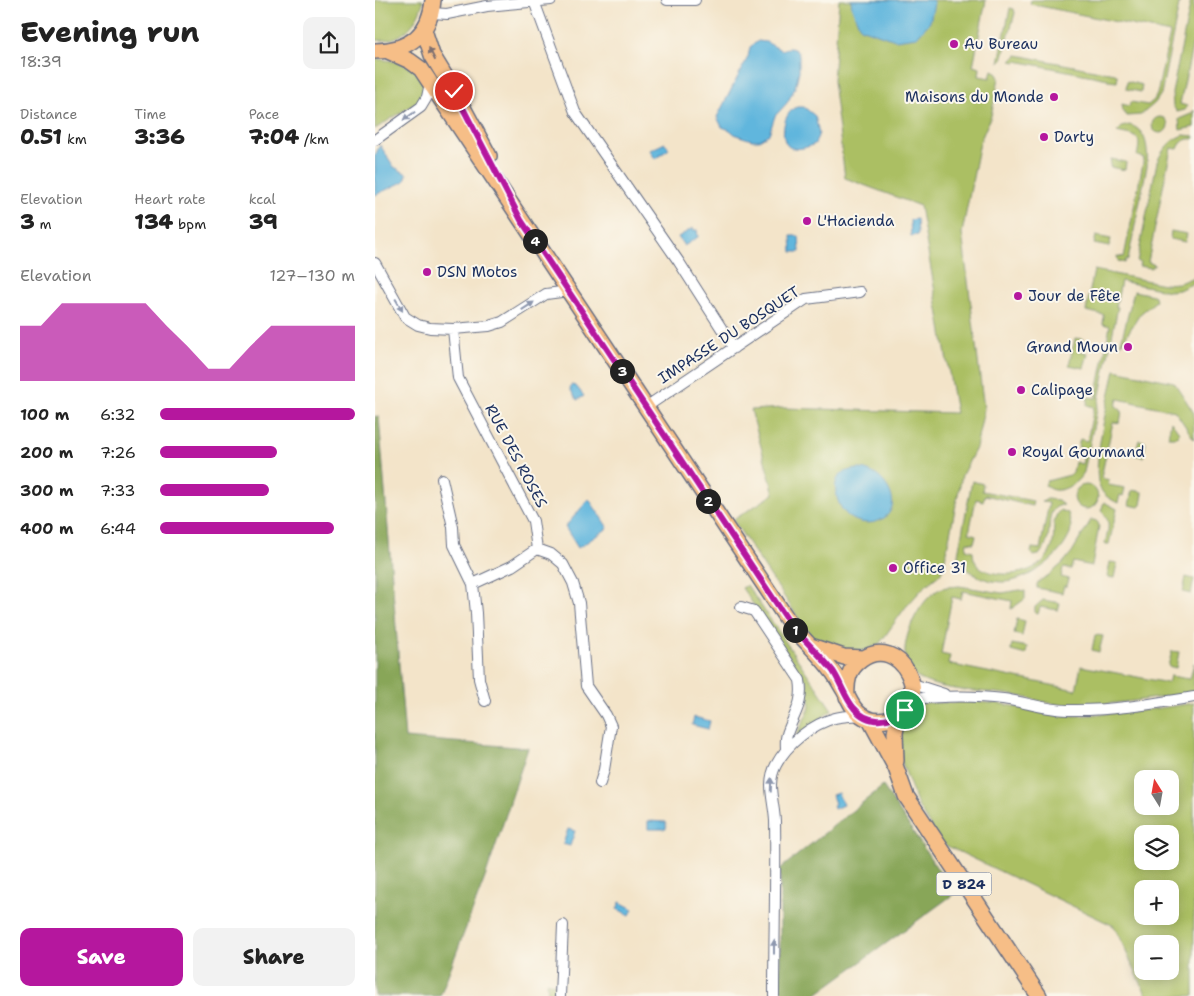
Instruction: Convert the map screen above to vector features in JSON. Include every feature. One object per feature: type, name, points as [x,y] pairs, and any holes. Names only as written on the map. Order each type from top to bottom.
[{"type":"main road","points":[[382,51],[408,44],[424,30],[433,7]]},
{"type":"main road","points":[[424,30],[432,55],[489,154],[521,220]]},
{"type":"main road","points":[[382,51],[415,65],[421,70],[789,622],[810,646],[833,671],[854,709],[866,718],[885,720],[905,710],[912,691],[910,673],[897,659],[881,654],[863,658],[843,657],[810,646]]},
{"type":"main road","points":[[847,697],[846,686],[849,675],[854,666],[863,658]]},
{"type":"main road","name":"D 824","points":[[896,768],[895,733],[899,714]]},
{"type":"main road","name":"D 824","points":[[866,718],[896,768],[905,796],[1039,996]]},
{"type":"street","points":[[433,7],[447,14],[487,6],[551,0]]},
{"type":"street","points":[[667,0],[695,0]]},
{"type":"street","points":[[535,1],[575,112],[679,262],[734,348]]},
{"type":"street","points":[[375,140],[421,107],[427,97],[430,83]]},
{"type":"street","points":[[375,263],[405,316],[417,325],[453,329],[489,326],[502,322],[545,294],[569,291]]},
{"type":"street","name":"IMPASSE DU BOSQUET","points":[[646,407],[806,299],[860,292]]},
{"type":"street","name":"RUE DES ROSES","points":[[453,329],[458,378],[533,521],[537,549]]},
{"type":"street","points":[[442,479],[453,527],[454,545],[473,584],[479,679],[485,701]]},
{"type":"street","points":[[473,584],[512,566],[537,549],[551,554],[563,564],[573,583],[579,603],[586,686],[606,715],[611,726],[604,770],[600,782]]},
{"type":"street","points":[[741,608],[754,611],[800,680],[800,706],[786,735],[786,750]]},
{"type":"street","points":[[912,691],[949,696],[1005,699],[1040,708],[1067,710],[1133,707],[1194,697]]},
{"type":"street","points":[[912,691],[949,696]]},
{"type":"street","points":[[774,996],[775,818],[770,788],[772,776],[776,765],[786,750],[816,726],[835,718],[866,718]]},
{"type":"street","points":[[560,996],[563,925]]},
{"type":"green space","points":[[375,0],[423,0],[423,2],[417,18],[407,31],[393,39],[375,40]]},
{"type":"green space","points":[[839,0],[986,0],[973,66],[980,68],[979,76],[990,78],[992,70],[996,72],[999,78],[991,116],[980,142],[962,233],[984,409],[976,448],[962,475],[943,568],[940,574],[923,588],[905,608],[880,643],[862,651],[853,652],[836,650],[811,637],[733,520],[774,494],[751,410],[783,408],[956,413],[920,206],[845,178],[833,81]]},
{"type":"green space","points":[[1031,0],[1180,0],[1161,94],[1155,103],[1141,115],[1127,116],[1123,111],[1122,104],[1129,106],[1131,102],[1148,105],[1154,100],[1157,94],[1170,33],[1030,4]]},
{"type":"green space","points":[[1191,0],[1194,0],[1194,38],[1180,104],[1187,106],[1185,110],[1177,112],[1173,106],[1172,93]]},
{"type":"green space","points":[[1010,8],[1014,9],[1015,13],[1002,60],[999,62]]},
{"type":"green space","points":[[1017,55],[1115,74],[1118,76],[1117,82],[1011,61]]},
{"type":"green space","points":[[375,59],[399,62],[412,68],[425,88],[419,101],[375,129]]},
{"type":"green space","points":[[1127,81],[1142,85],[1141,92],[1126,89]]},
{"type":"green space","points":[[1194,110],[1194,127],[1180,130],[1179,119],[1191,114]]},
{"type":"green space","points":[[1160,117],[1168,125],[1160,133],[1152,125]]},
{"type":"green space","points":[[1129,125],[1135,127],[1143,136],[1147,147],[1147,166],[1128,260],[1126,259],[1125,263],[1118,261],[1117,256],[1124,257],[1144,158],[1137,156],[1139,144],[1136,138],[1117,132],[1122,127]]},
{"type":"green space","points":[[1183,135],[1194,136],[1194,139],[1184,141],[1178,149],[1171,148],[1148,262],[1155,265],[1151,268],[1139,266],[1140,262],[1137,262],[1157,162],[1167,146]]},
{"type":"green space","points":[[1111,159],[1126,162],[1125,170],[1110,167]]},
{"type":"green space","points":[[1171,231],[1187,234],[1185,242],[1170,239]]},
{"type":"green space","points":[[1096,236],[1111,239],[1109,247],[1094,244]]},
{"type":"green space","points":[[1094,270],[1164,284],[1179,283],[1194,277],[1194,283],[1179,290],[1169,291],[1121,281],[1116,307],[1118,307],[1084,472],[1072,485],[1061,490],[1055,490],[1045,485],[1047,481],[1070,475],[1073,472],[1075,462],[1082,464],[1085,449],[1078,447],[1080,439],[1087,441],[1094,407],[1087,405],[1088,397],[1096,398],[1110,326],[1103,324],[1104,315],[1086,311]]},
{"type":"green space","points":[[1134,291],[1153,295],[1156,301],[1140,314],[1120,346]]},
{"type":"green space","points":[[1075,338],[1083,339],[1080,351],[1088,353],[1084,368],[1069,365]]},
{"type":"green space","points":[[1115,370],[1174,382],[1194,413],[1194,439],[1175,411],[1118,399],[1116,406],[1122,411],[1120,423],[1113,422],[1101,478],[1109,480],[1108,485],[1125,488],[1123,496],[1120,495],[1118,503],[1110,499],[1100,488],[1097,465]]},
{"type":"green space","points":[[375,416],[379,417],[405,738],[528,748],[486,875],[440,996],[375,996]]},
{"type":"green space","points":[[1171,421],[1179,432],[1177,437],[1168,437]]},
{"type":"green space","points":[[1139,440],[1146,442],[1143,457],[1135,455]]},
{"type":"green space","points":[[972,481],[983,484],[982,491],[1033,501],[1032,506],[985,495],[983,501],[976,499],[969,533],[976,535],[974,543],[967,542],[966,549],[973,551],[975,561],[981,568],[996,573],[1015,574],[1034,568],[1048,556],[1053,542],[1055,518],[1060,510],[1068,513],[1071,523],[1070,533],[1066,542],[1043,566],[1013,581],[994,581],[976,575],[962,565],[958,554]]},
{"type":"green space","points":[[1086,485],[1091,486],[1097,492],[1097,502],[1091,508],[1086,509],[1081,508],[1075,502],[1074,497],[1075,492],[1081,486]]},
{"type":"green space","points":[[1132,490],[1142,492],[1143,494],[1139,507],[1129,505]]},
{"type":"green space","points":[[1047,499],[1058,500],[1064,505],[1054,509],[1051,514],[1046,545],[1039,555],[1033,556],[1031,553],[1032,548],[1040,549],[1049,503],[1042,502]]},
{"type":"green space","points":[[1104,502],[1117,509],[1109,544],[1105,544],[1108,522],[1101,511]]},
{"type":"green space","points":[[1091,520],[1096,521],[1099,526],[1092,566],[1073,562],[1071,569],[1063,568],[1061,577],[1069,579],[1062,593],[1037,588],[1039,581],[1062,564],[1072,552]]},
{"type":"green space","points":[[1110,562],[1117,563],[1114,578],[1107,577]]},
{"type":"green space","points":[[1186,577],[1194,579],[1191,594],[1183,592]]},
{"type":"green space","points":[[747,585],[832,710],[796,737],[810,707],[807,682],[742,588]]},
{"type":"green space","points":[[959,586],[1002,593],[1020,590],[1025,591],[1025,599],[1011,609],[1012,601],[963,591],[961,599],[952,597],[941,654],[950,656],[948,664],[1076,690],[1081,666],[1168,683],[1170,676],[1190,679],[1194,663],[1194,692],[1114,703],[1065,705],[1013,695],[951,688],[920,679],[916,677],[905,655],[905,645],[911,626],[920,608],[933,594],[942,588]]},
{"type":"green space","points":[[1043,600],[1060,603],[1058,610],[1040,607],[1038,614],[1035,613],[1035,607]]},
{"type":"green space","points":[[1017,619],[1025,621],[1022,636],[1014,634]]},
{"type":"green space","points":[[1095,635],[1103,636],[1099,652],[1092,650]]},
{"type":"green space","points":[[1012,644],[1027,647],[1026,655],[1011,651]]},
{"type":"green space","points":[[1172,651],[1179,652],[1176,668],[1168,666]]},
{"type":"green space","points":[[977,702],[1003,704],[1051,715],[1077,716],[1139,711],[1194,703],[1194,996],[1147,996],[1139,980],[1179,980],[1179,935],[1134,935],[1134,968],[1114,926],[941,843],[918,806],[901,760],[901,720],[911,708],[924,703]]},
{"type":"green space","points":[[883,786],[954,894],[814,996],[780,996],[780,869]]},
{"type":"green space","points":[[547,982],[554,984],[557,996],[548,996]]},
{"type":"water","points":[[851,0],[932,0],[934,3],[930,22],[917,37],[895,40],[860,28]]},
{"type":"water","points":[[758,41],[766,42],[781,50],[789,48],[795,50],[799,54],[799,71],[795,88],[787,103],[775,116],[769,134],[759,140],[752,140],[736,135],[722,127],[717,117],[748,57],[750,47]]},
{"type":"water","points":[[797,107],[804,107],[815,116],[819,133],[815,144],[798,149],[788,146],[784,135],[785,122],[788,115]]},
{"type":"water","points":[[665,143],[669,149],[655,159],[650,150]]},
{"type":"water","points":[[380,145],[394,167],[407,174],[405,181],[375,195],[375,156]]},
{"type":"water","points":[[917,219],[918,235],[911,236],[910,220]]},
{"type":"water","points":[[693,228],[693,230],[697,230],[698,237],[684,246],[678,237]]},
{"type":"water","points":[[791,236],[799,236],[800,252],[792,252]]},
{"type":"water","points":[[571,385],[576,386],[584,396],[577,400],[570,389]]},
{"type":"water","points":[[861,469],[873,473],[883,481],[888,488],[892,501],[890,511],[883,518],[873,522],[862,522],[851,518],[841,508],[836,493],[836,482],[841,474],[850,470]]},
{"type":"water","points":[[589,499],[608,528],[578,548],[565,527]]},
{"type":"water","points":[[694,717],[710,721],[708,729],[692,725]]},
{"type":"water","points":[[838,793],[843,805],[834,809],[833,805],[835,804],[832,795]]},
{"type":"water","points":[[648,821],[666,822],[666,829],[648,829]]},
{"type":"water","points":[[568,829],[575,831],[570,846],[563,844]]},
{"type":"water","points":[[620,902],[633,909],[630,915],[617,909]]},
{"type":"place","name":"Au Bureau","points":[[954,44]]},
{"type":"place","name":"Maisons du Monde","points":[[1054,97]]},
{"type":"place","name":"Darty","points":[[1044,137]]},
{"type":"place","name":"L'Hacienda","points":[[807,221]]},
{"type":"place","name":"DSN Motos","points":[[427,272]]},
{"type":"place","name":"Jour de Fête","points":[[1018,296]]},
{"type":"place","name":"Grand Moun","points":[[1128,347]]},
{"type":"place","name":"Calipage","points":[[1021,390]]},
{"type":"place","name":"Royal Gourmand","points":[[1012,452]]},
{"type":"place","name":"Office 31","points":[[893,568]]},
{"type":"route","points":[[454,91],[489,154],[521,220],[789,622],[833,671],[850,703],[861,715],[870,720],[878,721],[893,718],[905,710]]}]
